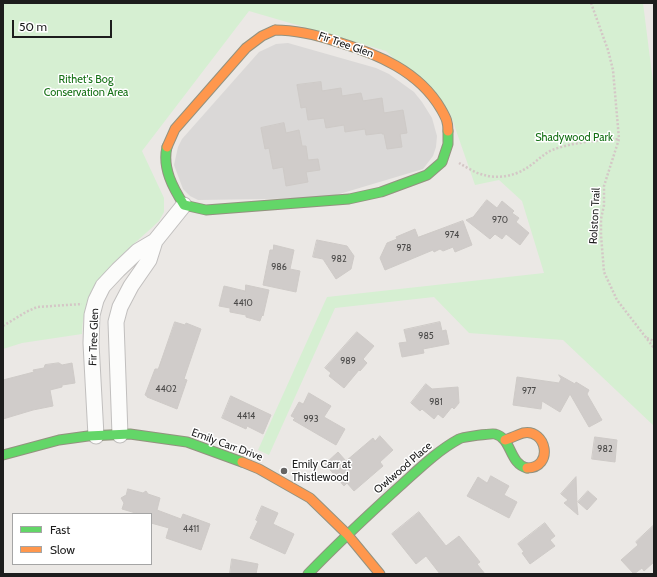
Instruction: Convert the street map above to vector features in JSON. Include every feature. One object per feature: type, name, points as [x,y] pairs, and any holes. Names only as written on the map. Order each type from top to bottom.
[{"type":"street","name":"Fir Tree Glen","points":[[275,30],[298,31],[347,44],[368,51],[402,69],[419,82],[435,99],[448,122],[448,144],[442,162],[427,175],[381,192],[349,199],[206,210],[184,205],[174,190],[168,175],[165,160],[168,144],[175,129],[246,48],[262,36],[275,30]]},
{"type":"street","name":"Fir Tree Glen","points":[[96,436],[91,343],[92,315],[96,300],[103,286],[138,251],[155,241],[184,205]]},
{"type":"street","name":"Fir Tree Glen","points":[[120,435],[116,322],[120,307],[131,286],[149,260],[155,241]]},
{"type":"street","points":[[524,433],[534,434],[542,441],[545,452],[542,462],[533,468],[525,468],[512,456],[505,440],[524,433]]},
{"type":"street","name":"Emily Carr Drive","points":[[3,455],[59,440],[96,436],[130,434],[187,442],[259,469],[310,498],[347,534],[380,574]]},
{"type":"street","name":"Owlwood Place","points":[[308,574],[347,534],[437,453],[462,438],[495,434],[505,440]]},
{"type":"path","name":"Rolston Trail","points":[[591,3],[608,50],[613,70],[619,139],[604,186],[604,205],[601,219],[604,272],[617,300],[654,348]]},
{"type":"path","points":[[444,155],[483,175],[499,177],[516,173],[550,152],[567,146],[619,139]]},
{"type":"path","points":[[3,326],[37,307],[80,304],[96,300]]},
{"type":"path","points":[[645,336],[654,341]]},
{"type":"shaded area","points":[[288,43],[376,68],[389,74],[414,92],[432,118],[437,136],[433,156],[423,169],[326,198],[198,200],[190,196],[183,189],[174,165],[178,147],[182,139],[259,52],[276,44]]},
{"type":"green space","points":[[3,3],[643,3],[654,90],[654,426],[563,340],[469,333],[434,297],[335,308],[269,455],[258,450],[327,297],[544,273],[522,201],[499,180],[475,185],[450,113],[386,51],[249,11],[142,151],[164,198],[164,212],[159,221],[120,257],[98,284],[84,315],[82,334],[22,343],[3,349]]},
{"type":"building","points":[[321,82],[322,91],[341,88],[342,96],[361,93],[363,101],[382,98],[384,113],[403,110],[407,133],[400,134],[402,147],[387,149],[384,134],[382,133],[366,135],[365,129],[345,132],[344,125],[326,128],[324,118],[308,120],[306,107],[301,108],[297,85]]},
{"type":"building","points":[[284,123],[286,133],[299,130],[302,146],[306,146],[308,160],[318,159],[320,170],[306,172],[308,182],[286,186],[283,167],[273,169],[269,148],[265,149],[261,128]]},
{"type":"building","points":[[487,200],[497,208],[502,201],[514,211],[512,213],[519,218],[516,222],[529,233],[520,245],[506,234],[502,239],[495,234],[490,239],[466,220],[473,217]]},
{"type":"building","points":[[463,221],[472,245],[455,252],[453,247],[443,251],[440,249],[434,252],[433,250],[385,270],[380,258],[387,243],[397,239],[396,237],[415,229],[418,237]]},
{"type":"building","points":[[317,240],[347,246],[354,256],[351,269],[336,279],[323,259],[313,257]]},
{"type":"building","points":[[274,245],[294,250],[290,269],[300,271],[296,292],[263,285],[270,250],[273,250]]},
{"type":"building","points":[[246,285],[269,290],[263,316],[262,315],[260,321],[246,317],[246,315],[230,312],[230,308],[219,306],[224,286],[245,291]]},
{"type":"building","points":[[175,322],[185,325],[186,323],[201,329],[184,379],[187,380],[177,409],[145,395],[155,369],[158,369]]},
{"type":"building","points":[[440,322],[442,331],[446,330],[449,344],[423,349],[424,353],[402,357],[399,343],[407,342],[404,330]]},
{"type":"building","points":[[357,332],[374,346],[363,359],[367,363],[344,388],[329,376],[331,373],[325,368]]},
{"type":"building","points":[[59,363],[62,365],[72,363],[75,383],[62,385],[62,387],[50,390],[53,406],[3,419],[3,380],[34,372],[33,370],[44,368],[45,365]]},
{"type":"building","points":[[559,375],[575,384],[576,382],[589,390],[587,394],[602,420],[589,427],[570,394],[560,412],[542,401],[541,409],[513,405],[517,377],[559,383],[561,379]]},
{"type":"building","points":[[426,384],[432,389],[458,387],[459,403],[454,409],[452,407],[443,418],[438,414],[434,419],[422,409],[420,411],[411,403]]},
{"type":"building","points":[[309,393],[331,406],[324,417],[345,429],[336,445],[293,420],[295,418],[291,416],[299,402],[303,404]]},
{"type":"building","points":[[231,396],[271,415],[263,434],[247,426],[246,429],[222,418]]},
{"type":"building","points":[[380,436],[393,450],[380,462],[383,466],[354,491],[347,483],[344,486],[325,464],[338,452],[346,461],[373,438],[375,441]]},
{"type":"building","points":[[595,437],[617,440],[615,462],[592,459]]},
{"type":"building","points":[[491,476],[509,486],[504,495],[517,502],[509,518],[467,496],[478,477],[487,483]]},
{"type":"building","points":[[576,477],[578,515],[564,503],[568,500],[561,494]]},
{"type":"building","points":[[128,489],[143,493],[146,491],[148,494],[160,498],[157,510],[181,519],[183,514],[210,524],[201,550],[166,538],[169,528],[152,523],[152,513],[136,513],[122,509],[124,503],[121,498],[126,495]]},
{"type":"building","points":[[588,491],[597,499],[587,510],[578,502]]},
{"type":"building","points":[[262,506],[278,513],[273,524],[294,534],[285,554],[250,538],[258,521],[256,520]]},
{"type":"building","points":[[419,512],[446,546],[459,536],[480,562],[477,564],[485,574],[440,574],[426,556],[416,564],[392,534]]},
{"type":"building","points":[[545,523],[555,536],[550,540],[555,546],[530,564],[522,553],[524,552],[518,544]]},
{"type":"building","points":[[654,525],[654,562],[644,571],[642,568],[634,574],[621,560],[638,545],[636,542]]},
{"type":"building","points":[[232,559],[258,564],[256,574],[230,574]]},
{"type":"traffic: fast","points":[[167,147],[167,170],[172,185],[184,205],[206,210],[349,199],[381,192],[427,175],[442,162],[448,144],[448,131]]},
{"type":"traffic: fast","points":[[3,455],[59,440],[88,436],[130,434],[187,442],[242,462]]},
{"type":"traffic: fast","points":[[308,574],[353,529],[421,467],[443,449],[459,439],[489,434],[501,436],[505,440],[517,462],[521,466],[527,468]]},
{"type":"traffic: slow","points":[[275,30],[307,33],[322,37],[367,52],[396,66],[409,74],[432,96],[445,117],[448,125],[448,131]]},
{"type":"traffic: slow","points":[[167,147],[175,129],[246,48],[262,36],[275,30]]},
{"type":"traffic: slow","points":[[505,440],[523,433],[531,433],[538,436],[542,442],[544,456],[541,462],[536,466],[527,468]]},
{"type":"traffic: slow","points":[[242,462],[259,469],[310,498],[347,534],[380,574]]},
{"type":"place","name":"Emily Carr at Thistlewood","points":[[284,471]]},
{"type":"park label","name":"Rithet's Bog Conservation Area","points":[[86,86]]},
{"type":"park label","name":"Shadywood Park","points":[[574,138]]}]
